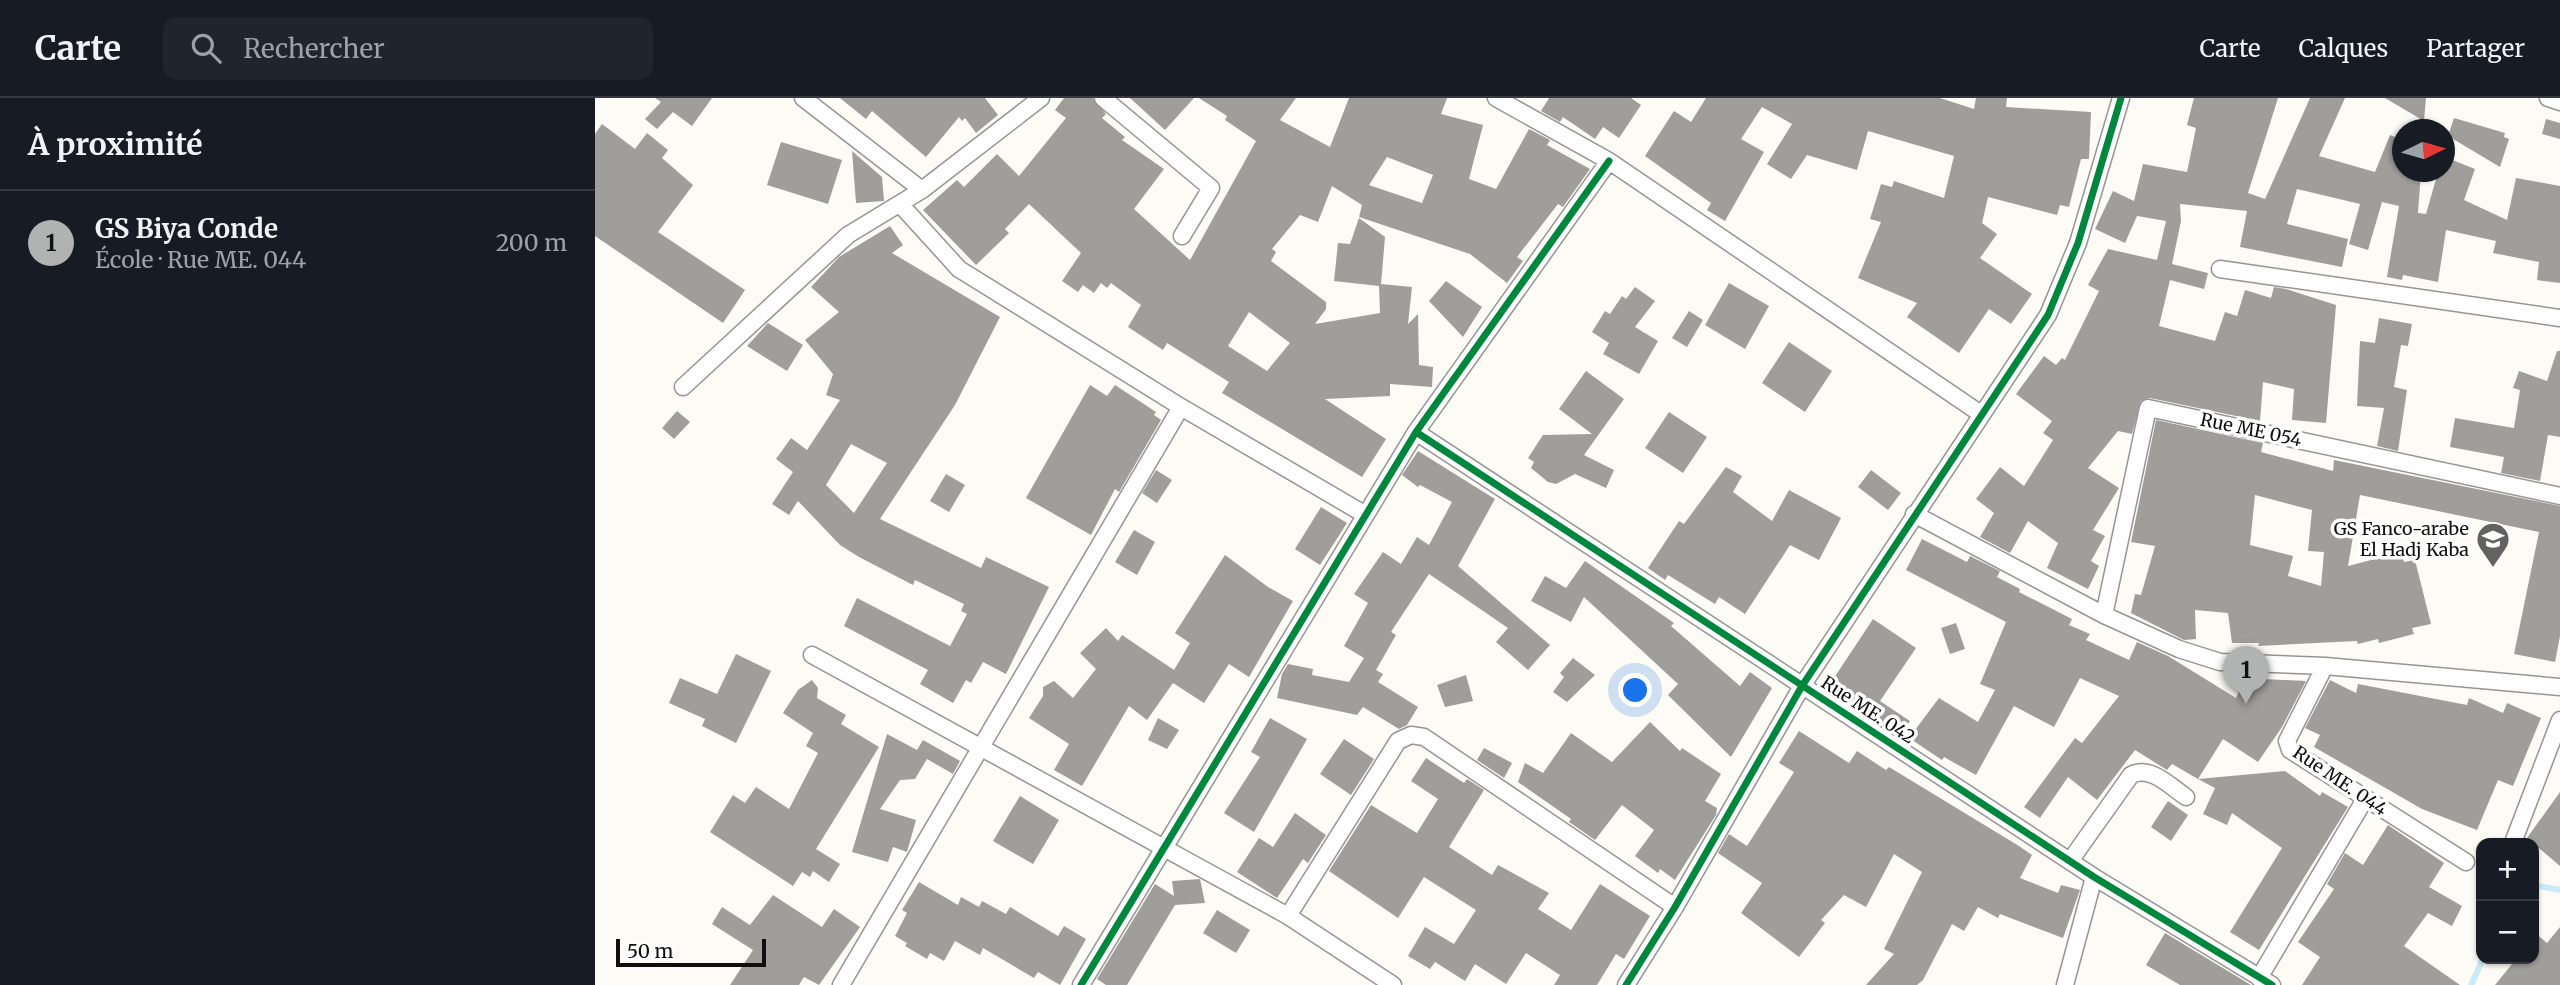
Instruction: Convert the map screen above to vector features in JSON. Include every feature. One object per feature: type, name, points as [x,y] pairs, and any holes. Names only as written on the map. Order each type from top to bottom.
[{"type":"street","points":[[803,98],[922,190]]},
{"type":"street","points":[[683,387],[848,235],[922,190],[1041,98]]},
{"type":"street","points":[[1103,98],[1211,188],[1182,236]]},
{"type":"street","points":[[1496,98],[1609,161],[1981,414]]},
{"type":"street","points":[[1626,985],[1675,907],[1801,686],[2048,315],[2078,243],[2121,98]]},
{"type":"street","points":[[2548,98],[2560,102]]},
{"type":"street","points":[[1081,985],[1416,432],[1609,161]]},
{"type":"street","points":[[900,204],[959,269],[1181,407],[1364,514]]},
{"type":"street","points":[[2220,269],[2560,317]]},
{"type":"street","points":[[841,985],[1181,407]]},
{"type":"street","name":"Rue ME 054","points":[[2104,615],[2148,408],[2560,496]]},
{"type":"street","name":"Rue ME. 042","points":[[1416,432],[2094,877],[2266,981]]},
{"type":"street","points":[[1915,514],[2104,615],[2179,649],[2220,662],[2325,666],[2560,687]]},
{"type":"street","points":[[811,655],[1288,916],[1393,985]]},
{"type":"street","name":"Rue ME. 044","points":[[2325,666],[2287,741],[2290,751],[2466,862]]},
{"type":"street","points":[[2515,838],[2560,720]]},
{"type":"street","points":[[1288,916],[1398,740],[1411,735],[1424,737],[1675,907]]},
{"type":"street","points":[[2070,861],[2131,775],[2139,771],[2149,773],[2186,797]]},
{"type":"street","points":[[2266,981],[2365,799]]},
{"type":"street","points":[[2065,985],[2094,877]]},
{"type":"building","points":[[655,98],[712,98],[692,126],[673,112],[657,129],[645,119],[661,102]]},
{"type":"building","points":[[840,98],[985,98],[998,115],[976,133],[965,118],[962,121],[959,117],[926,157],[872,111],[866,119]]},
{"type":"building","points":[[1064,98],[1093,98],[1106,114],[1102,118],[1125,137],[1122,140],[1164,169],[1134,209],[1190,260],[1256,141],[1225,120],[1227,116],[1199,98],[1296,98],[1280,120],[1330,147],[1349,98],[1447,98],[1441,114],[1483,125],[1469,179],[1496,189],[1529,129],[1550,140],[1547,145],[1590,169],[1563,207],[1558,204],[1517,257],[1523,261],[1507,283],[1470,254],[1359,217],[1362,205],[1332,186],[1318,222],[1300,215],[1272,249],[1276,252],[1271,261],[1326,302],[1326,309],[1315,324],[1380,313],[1379,286],[1334,281],[1338,243],[1350,244],[1359,218],[1385,237],[1381,284],[1412,287],[1408,324],[1418,314],[1419,365],[1433,367],[1432,387],[1390,384],[1390,396],[1325,399],[1386,439],[1362,477],[1222,393],[1229,382],[1167,343],[1163,350],[1128,327],[1141,305],[1111,283],[1107,288],[1101,283],[1094,293],[1083,285],[1078,292],[1062,281],[1081,253],[1029,204],[1005,229],[1009,233],[976,265],[923,210],[957,180],[964,187],[997,154],[1019,176],[1066,118],[1055,110]],"holes":[[[1387,157],[1433,175],[1422,203],[1369,185]],[[1249,312],[1290,343],[1267,371],[1228,346]]]},
{"type":"building","points":[[1130,98],[1194,98],[1165,130]]},
{"type":"building","points":[[1549,98],[1631,98],[1641,105],[1619,138],[1603,127],[1595,139],[1563,117],[1560,122],[1541,111]]},
{"type":"building","points":[[1706,98],[1940,98],[1974,109],[1976,98],[2007,98],[2006,107],[2091,112],[2089,159],[2081,159],[2069,207],[2060,205],[2057,215],[1988,197],[1982,223],[1997,234],[1980,258],[2032,294],[2011,324],[1989,309],[1959,353],[1907,317],[1917,303],[1858,278],[1881,222],[1870,219],[1881,184],[1892,187],[1894,181],[1944,198],[1954,156],[1868,131],[1857,170],[1807,155],[1791,179],[1767,164],[1792,124],[1762,107],[1741,139],[1764,152],[1725,221],[1707,210],[1711,203],[1645,156],[1674,111],[1691,122]]},
{"type":"building","points":[[2194,98],[2278,98],[2248,193],[2265,199],[2310,98],[2345,98],[2319,156],[2375,172],[2390,135],[2392,136],[2392,182],[2420,182],[2418,213],[2426,214],[2435,182],[2455,182],[2455,161],[2475,169],[2464,200],[2507,220],[2516,178],[2560,186],[2560,283],[2537,280],[2539,262],[2493,253],[2496,241],[2446,230],[2438,282],[2403,275],[2402,280],[2387,277],[2399,206],[2382,202],[2368,250],[2349,244],[2360,204],[2297,189],[2287,224],[2348,239],[2342,267],[2240,247],[2247,211],[2180,204],[2181,221],[2172,264],[2208,273],[2204,289],[2170,280],[2159,326],[2215,341],[2225,312],[2237,316],[2245,290],[2271,298],[2274,287],[2336,305],[2326,423],[2292,420],[2294,389],[2263,382],[2260,421],[2150,398],[2141,401],[2132,434],[2118,431],[2088,468],[2119,488],[2093,530],[2105,536],[2091,561],[2099,566],[2088,589],[2047,568],[2058,543],[2028,521],[2010,553],[1980,537],[1994,513],[1976,499],[2000,467],[2024,486],[2053,440],[2043,433],[2052,421],[2016,394],[2044,356],[2056,365],[2062,358],[2065,360],[2099,291],[2088,285],[2108,249],[2157,260],[2166,221],[2137,216],[2125,243],[2095,229],[2113,191],[2134,201],[2143,164],[2187,172],[2196,128],[2187,125]]},
{"type":"building","points":[[2385,98],[2426,98],[2424,119]]},
{"type":"building","points":[[2454,119],[2505,133],[2504,137],[2509,139],[2500,167],[2455,140]]},
{"type":"building","points":[[2546,119],[2560,123],[2560,139],[2542,134]]},
{"type":"building","points":[[602,124],[635,149],[647,133],[668,150],[662,158],[693,185],[658,232],[745,290],[723,323],[595,236],[595,134]]},
{"type":"building","points":[[781,142],[842,160],[828,204],[767,185]]},
{"type":"building","points":[[852,151],[882,177],[884,201],[856,203]]},
{"type":"building","points":[[890,226],[903,245],[892,253],[1000,317],[955,405],[880,519],[981,568],[986,557],[1049,587],[1006,674],[983,662],[971,683],[966,680],[953,703],[920,684],[928,670],[844,626],[857,598],[950,646],[967,614],[961,611],[964,604],[915,580],[913,585],[859,557],[840,545],[798,501],[789,515],[772,504],[793,472],[776,459],[791,438],[807,450],[840,400],[826,395],[833,374],[805,340],[839,312],[811,287],[839,257]],"holes":[[[851,444],[887,463],[854,513],[826,485]]]},
{"type":"building","points":[[1446,281],[1482,307],[1463,337],[1429,301]]},
{"type":"building","points":[[1729,283],[1769,306],[1745,349],[1705,325]]},
{"type":"building","points":[[1635,287],[1655,301],[1635,327],[1658,341],[1639,374],[1603,354],[1609,343],[1592,332],[1605,311],[1610,314],[1622,296],[1626,299]]},
{"type":"building","points":[[1689,311],[1703,320],[1687,347],[1672,338]]},
{"type":"building","points":[[2379,318],[2412,324],[2408,346],[2401,345],[2394,387],[2407,390],[2398,451],[2377,446],[2384,408],[2357,406],[2360,341],[2375,343]]},
{"type":"building","points":[[768,323],[803,345],[787,371],[747,346]]},
{"type":"building","points":[[1789,342],[1832,371],[1805,412],[1762,383]]},
{"type":"building","points":[[2557,351],[2560,351],[2560,437],[2548,435],[2540,481],[2501,473],[2504,457],[2450,447],[2455,418],[2514,428],[2520,390],[2513,388],[2519,371],[2547,381]]},
{"type":"building","points":[[1586,371],[1624,399],[1584,455],[1614,470],[1606,488],[1575,474],[1556,484],[1548,482],[1531,468],[1534,462],[1528,458],[1543,435],[1592,434],[1559,409]]},
{"type":"building","points":[[1090,385],[1107,396],[1115,385],[1156,412],[1154,415],[1161,420],[1119,492],[1115,489],[1091,535],[1026,498]]},
{"type":"building","points":[[677,411],[690,422],[674,439],[662,428]]},
{"type":"building","points":[[1669,412],[1707,437],[1683,473],[1645,448]]},
{"type":"building","points":[[2156,420],[2263,443],[2261,452],[2333,471],[2334,460],[2560,506],[2560,636],[2555,662],[2514,654],[2539,532],[2360,495],[2348,566],[2402,552],[2404,562],[2415,560],[2431,624],[2412,628],[2414,634],[2379,643],[2378,639],[2358,644],[2357,641],[2258,646],[2259,643],[2232,643],[2228,613],[2195,610],[2196,639],[2184,640],[2131,613],[2135,594],[2141,595],[2155,546],[2131,542]],"holes":[[[2255,495],[2312,510],[2308,551],[2324,552],[2321,586],[2288,576],[2293,556],[2250,545]]]},
{"type":"building","points":[[1418,451],[1495,499],[1458,566],[1550,645],[1528,670],[1496,642],[1508,628],[1429,574],[1391,632],[1396,635],[1376,670],[1383,674],[1378,682],[1418,707],[1407,725],[1399,729],[1363,707],[1357,715],[1277,698],[1282,674],[1288,664],[1313,669],[1312,675],[1349,682],[1364,658],[1344,646],[1368,603],[1354,594],[1383,552],[1401,564],[1417,537],[1429,545],[1452,502],[1420,485],[1418,487],[1402,475]]},
{"type":"building","points":[[1726,467],[1742,476],[1733,492],[1772,521],[1789,490],[1841,518],[1819,560],[1790,545],[1745,614],[1719,597],[1715,604],[1668,575],[1665,580],[1648,568],[1679,521],[1684,524]]},
{"type":"building","points":[[1156,470],[1172,480],[1157,503],[1142,493]]},
{"type":"building","points":[[1871,470],[1901,493],[1888,510],[1858,487]]},
{"type":"building","points":[[946,474],[965,485],[949,512],[930,501]]},
{"type":"building","points":[[1321,507],[1347,523],[1320,565],[1295,549]]},
{"type":"building","points":[[1134,530],[1155,542],[1137,575],[1115,562]]},
{"type":"building","points":[[1922,539],[1967,562],[1970,556],[2000,571],[1997,577],[2020,589],[2019,592],[2072,619],[2069,625],[2090,634],[2086,640],[2129,660],[2137,642],[2168,656],[2236,698],[2247,674],[2264,679],[2306,681],[2282,727],[2258,762],[2223,739],[2198,779],[2172,764],[2167,770],[2135,750],[2097,800],[2068,777],[2040,818],[2024,807],[2075,738],[2082,743],[2119,696],[2080,678],[2054,727],[2014,706],[1976,775],[1944,757],[1942,760],[1909,738],[1939,698],[1978,722],[1995,690],[1980,684],[2006,622],[1906,570]]},
{"type":"building","points":[[1225,555],[1268,587],[1293,601],[1249,677],[1229,664],[1204,703],[1173,683],[1147,720],[1129,706],[1082,786],[1054,770],[1069,744],[1029,718],[1043,696],[1043,687],[1054,681],[1073,698],[1096,669],[1080,653],[1106,628],[1118,641],[1122,635],[1174,670],[1190,643],[1175,633]]},
{"type":"building","points":[[1585,561],[1674,623],[1671,626],[1740,686],[1750,672],[1772,688],[1731,757],[1668,695],[1678,684],[1584,597],[1571,622],[1531,601],[1545,576],[1566,588]]},
{"type":"building","points":[[1873,619],[1916,648],[1880,701],[1910,721],[1901,735],[1828,687]]},
{"type":"building","points":[[1956,623],[1965,649],[1950,654],[1941,628]]},
{"type":"building","points":[[736,654],[771,671],[736,743],[702,726],[705,719],[669,703],[680,678],[717,694]]},
{"type":"building","points":[[1573,658],[1595,675],[1567,702],[1553,692],[1564,677],[1560,673]]},
{"type":"building","points":[[1466,675],[1473,701],[1445,707],[1437,685]]},
{"type":"building","points":[[812,680],[818,688],[817,698],[846,715],[841,724],[879,747],[816,849],[840,864],[829,882],[813,871],[810,877],[802,872],[793,886],[710,832],[733,795],[745,803],[756,787],[789,809],[818,753],[806,746],[813,733],[783,713],[798,690]]},
{"type":"building","points":[[2330,680],[2356,693],[2358,684],[2467,705],[2469,698],[2503,713],[2507,703],[2541,718],[2513,786],[2498,780],[2477,830],[2422,809],[2314,747],[2320,735],[2305,728]]},
{"type":"building","points":[[1158,718],[1179,730],[1167,749],[1148,740]]},
{"type":"building","points":[[1270,718],[1307,739],[1254,832],[1224,813],[1260,757],[1251,752]]},
{"type":"building","points":[[1650,722],[1680,751],[1682,748],[1721,774],[1705,801],[1717,808],[1716,815],[1675,880],[1660,869],[1658,873],[1635,856],[1654,830],[1622,805],[1595,840],[1569,822],[1571,819],[1518,782],[1525,763],[1543,773],[1571,733],[1612,762]]},
{"type":"building","points":[[1799,731],[1849,763],[1857,751],[1886,770],[1889,767],[2019,846],[2032,855],[2020,878],[2058,893],[2061,885],[2080,890],[2063,938],[2000,914],[1998,918],[1978,907],[1964,931],[1952,924],[1923,980],[1917,985],[1866,985],[1894,954],[1884,949],[1922,872],[1894,854],[1866,907],[1844,895],[1821,920],[1825,923],[1799,957],[1741,913],[1762,883],[1718,853],[1729,834],[1747,846],[1794,772],[1779,763]]},
{"type":"building","points":[[887,734],[917,750],[923,740],[960,761],[953,774],[927,759],[915,779],[900,780],[880,809],[916,820],[907,852],[893,847],[888,862],[852,852]]},
{"type":"building","points":[[1344,739],[1374,759],[1351,795],[1320,774]]},
{"type":"building","points":[[1484,748],[1512,763],[1504,778],[1477,760]]},
{"type":"building","points":[[1426,758],[1464,783],[1467,779],[1484,790],[1449,847],[1492,875],[1498,865],[1549,893],[1538,909],[1571,930],[1600,884],[1650,916],[1624,959],[1616,954],[1597,985],[1554,985],[1560,975],[1526,953],[1506,984],[1475,964],[1465,981],[1435,962],[1430,969],[1408,956],[1425,927],[1454,944],[1476,910],[1424,877],[1398,918],[1329,871],[1371,805],[1417,833],[1438,799],[1411,781]]},
{"type":"building","points":[[2285,771],[2320,796],[2322,792],[2348,807],[2259,950],[2230,932],[2282,848],[2232,813],[2227,825],[2203,814],[2215,788],[2198,779]]},
{"type":"building","points":[[2560,792],[2560,866],[2539,848],[2539,838],[2527,838]]},
{"type":"building","points":[[1020,796],[1059,820],[1033,864],[993,841]]},
{"type":"building","points":[[2168,801],[2188,815],[2171,841],[2151,827]]},
{"type":"building","points":[[1295,813],[1326,835],[1308,863],[1303,859],[1277,898],[1237,872],[1259,838],[1273,847]]},
{"type":"building","points":[[2388,825],[2444,863],[2429,887],[2462,906],[2452,926],[2428,913],[2404,946],[2460,985],[2302,985],[2320,957],[2298,942],[2334,889],[2327,884],[2345,853],[2363,865]]},
{"type":"building","points":[[1200,879],[1205,903],[1175,905],[1127,985],[1106,985],[1097,979],[1155,884],[1174,896],[1172,881]]},
{"type":"building","points":[[919,882],[958,905],[961,897],[979,907],[982,901],[1006,914],[1010,907],[1058,936],[1064,926],[1086,939],[1060,985],[1038,972],[1034,978],[983,948],[980,955],[955,941],[944,961],[930,953],[927,959],[905,946],[907,943],[895,936],[907,913],[902,910]]},
{"type":"building","points":[[773,895],[822,927],[834,909],[860,927],[819,985],[804,977],[799,985],[730,985],[753,950],[712,924],[722,907],[750,925]]},
{"type":"building","points":[[1217,910],[1250,930],[1236,953],[1203,933]]},
{"type":"building","points":[[2560,927],[2560,985],[2495,985],[2512,964],[2539,964],[2539,936],[2547,943]]},
{"type":"building","points":[[2165,933],[2251,985],[2180,985],[2146,965]]},
{"type":"waterway","points":[[2539,886],[2560,890]]},
{"type":"waterway","points":[[2471,985],[2481,964]]},
{"type":"cycle path","points":[[1626,985],[1675,907],[1802,686],[2048,315],[2078,243],[2121,98]]},
{"type":"cycle path","points":[[1081,985],[1416,432],[1609,161]]},
{"type":"cycle path","points":[[1416,432],[2094,877],[2272,985]]},
{"type":"place","name":"GS Fanco-arabe El Hadj Kaba","points":[[2493,569]]},
{"type":"place","name":"GS Biya Conde","points":[[2246,704]]}]
